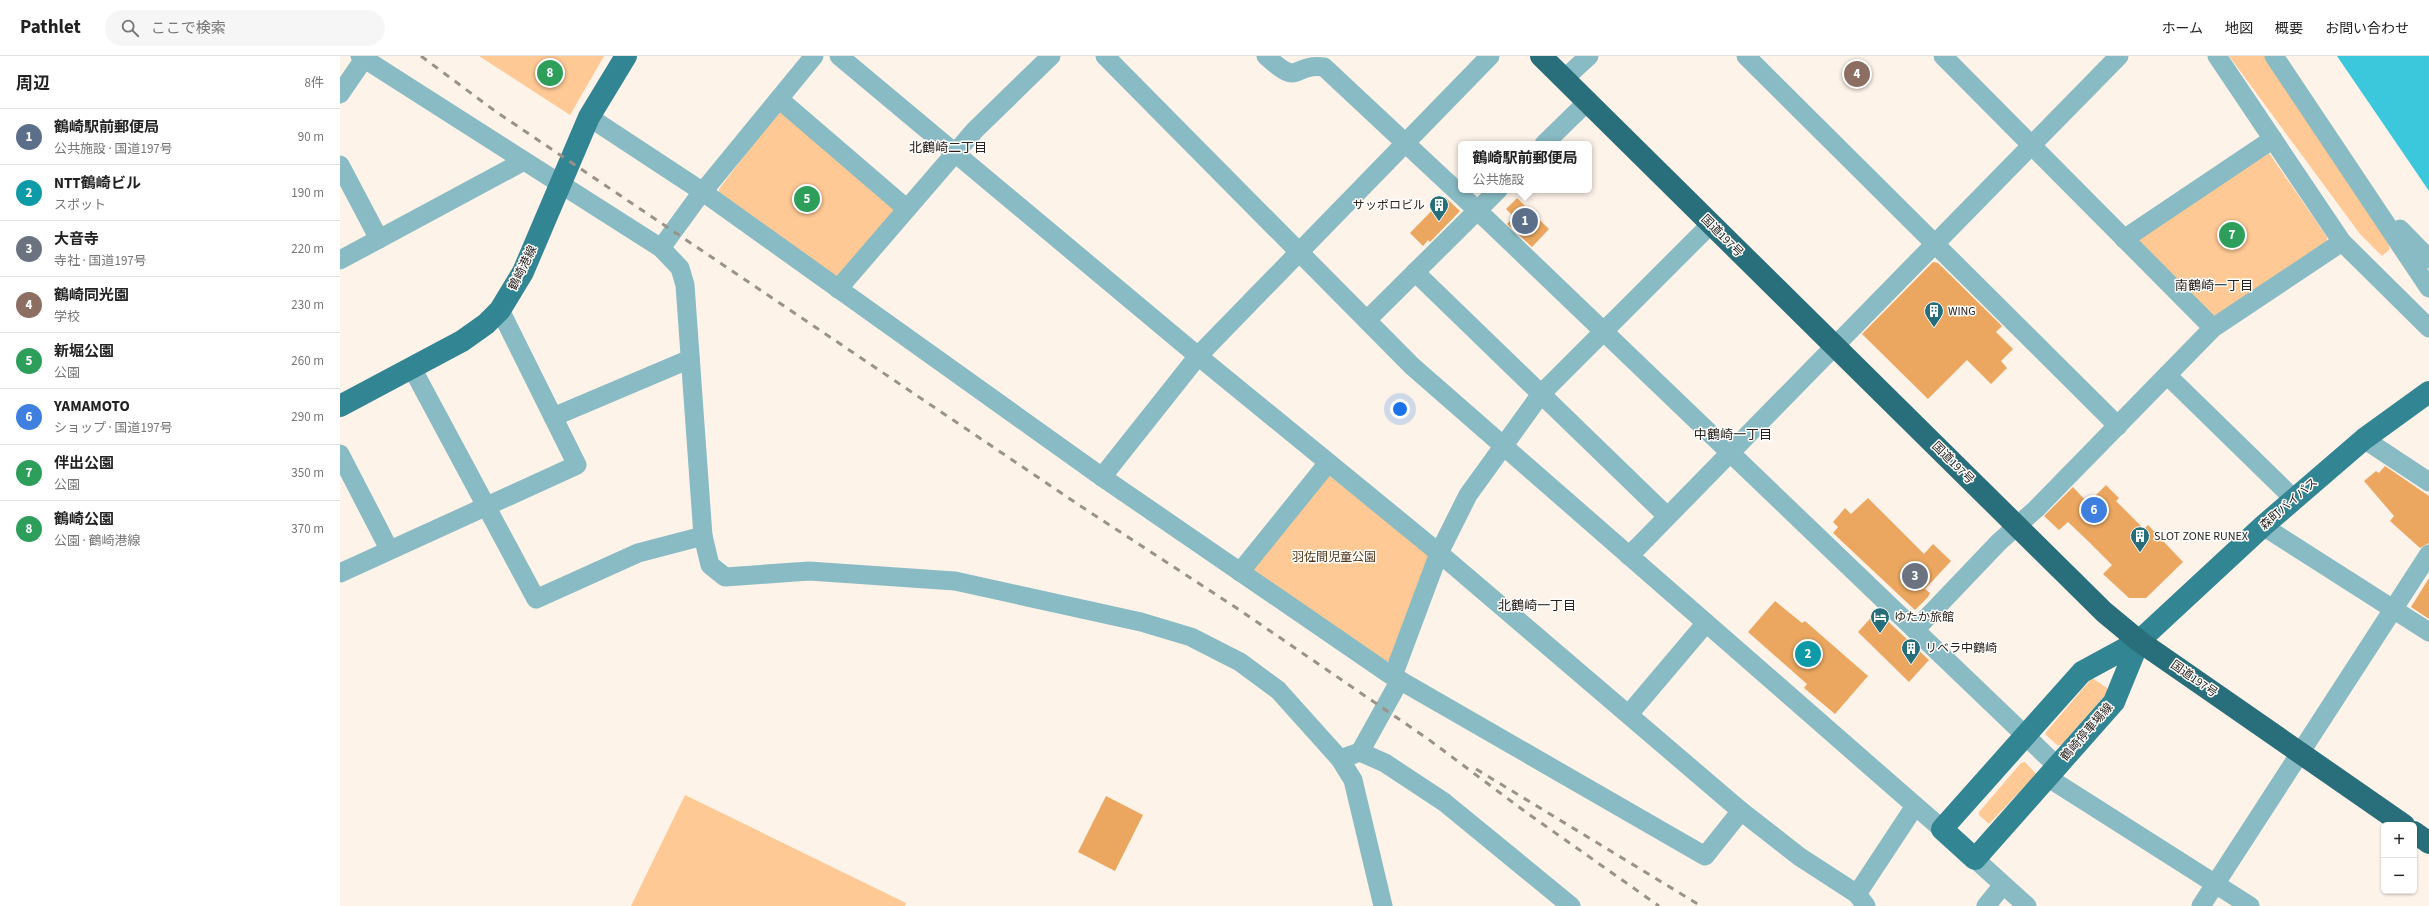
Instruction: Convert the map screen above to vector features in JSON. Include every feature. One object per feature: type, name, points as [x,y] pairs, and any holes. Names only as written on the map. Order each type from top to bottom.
[{"type":"highway","name":"国道197号","points":[[1541,56],[2104,612],[2139,641],[2400,822]]},
{"type":"highway","points":[[2417,834],[2429,843]]},
{"type":"main road","name":"鶴崎港線","points":[[342,401],[412,368],[462,341],[486,324],[500,310],[520,277],[590,117],[626,56]]},
{"type":"main road","name":"森町バイパス","points":[[2139,641],[2294,499],[2364,439],[2429,392]]},
{"type":"main road","points":[[1975,859],[1942,829],[2024,734],[2082,672],[2139,641]]},
{"type":"main road","name":"鶴崎停車場線","points":[[1975,859],[2114,702],[2139,641]]},
{"type":"street","points":[[661,248],[707,187],[814,56]]},
{"type":"street","points":[[839,56],[1198,356],[1439,553],[1741,811],[1800,857],[1861,900],[1915,806]]},
{"type":"street","points":[[838,289],[975,130],[1051,56]]},
{"type":"street","points":[[1105,56],[1412,366],[1942,829]]},
{"type":"street","points":[[1266,56],[1281,70],[1290,74],[1298,73],[1323,61],[1458,192]]},
{"type":"street","points":[[1102,477],[1198,356],[1490,56]]},
{"type":"street","points":[[1564,79],[1589,56]]},
{"type":"street","points":[[1746,56],[2118,426]]},
{"type":"street","points":[[1943,56],[2213,328]]},
{"type":"street","points":[[1629,556],[2119,56]]},
{"type":"street","points":[[2217,56],[2342,242],[2429,328]]},
{"type":"street","points":[[2274,56],[2429,288]]},
{"type":"street","points":[[340,94],[362,57],[561,186],[661,248],[680,268],[685,285],[703,536],[710,565],[725,577],[809,571],[955,581],[1141,622],[1191,637],[1240,662],[1278,690],[1340,759],[1353,780],[1382,906]]},
{"type":"street","points":[[779,99],[907,209]]},
{"type":"street","points":[[1547,141],[1587,102]]},
{"type":"street","points":[[590,117],[707,187],[838,289],[1102,477],[1397,678],[1705,856],[1741,811]]},
{"type":"street","points":[[2124,239],[2273,139]]},
{"type":"street","points":[[340,260],[524,161]]},
{"type":"street","points":[[340,165],[379,239]]},
{"type":"street","points":[[1459,193],[2024,734],[2052,772],[2215,884],[2250,906]]},
{"type":"street","points":[[1366,320],[1495,193]]},
{"type":"street","points":[[2376,209],[2415,243],[2429,259]]},
{"type":"street","points":[[1360,752],[1397,678],[1439,553],[1468,495],[1541,394],[1711,224]]},
{"type":"street","points":[[1915,630],[1998,542],[2017,526],[2118,426],[2213,328],[2342,242]]},
{"type":"street","points":[[1415,272],[1667,516]]},
{"type":"street","points":[[340,573],[389,549],[577,465],[500,310]]},
{"type":"street","points":[[553,417],[690,359]]},
{"type":"street","points":[[412,368],[536,600],[638,553],[703,536]]},
{"type":"street","points":[[2167,375],[2294,499]]},
{"type":"street","points":[[2364,439],[2429,482]]},
{"type":"street","points":[[340,454],[389,549]]},
{"type":"street","points":[[1240,572],[1328,463]]},
{"type":"street","points":[[2263,526],[2429,632]]},
{"type":"street","points":[[2200,906],[2429,554]]},
{"type":"street","points":[[1629,714],[1706,623]]},
{"type":"street","points":[[1340,759],[1360,752],[1384,763],[1444,802],[1571,906]]},
{"type":"street","points":[[1975,859],[2026,906]]},
{"type":"street","points":[[1986,906],[2003,885]]},
{"type":"green space","points":[[479,56],[604,56],[570,115]]},
{"type":"green space","points":[[2229,56],[2267,56],[2382,227],[2390,249],[2382,256],[2360,234]]},
{"type":"green space","points":[[786,112],[895,203],[895,212],[840,276],[832,278],[719,195],[719,189],[777,113]]},
{"type":"green space","points":[[2269,153],[2327,237],[2327,244],[2221,315],[2212,315],[2139,242],[2140,233]]},
{"type":"green space","name":"羽佐間児童公園","points":[[1330,476],[1428,555],[1429,563],[1391,660],[1384,662],[1251,573],[1322,477]]},
{"type":"green space","points":[[2092,678],[2107,688],[2106,694],[2061,745],[2057,745],[2045,734]]},
{"type":"green space","points":[[2025,762],[2036,774],[1989,824],[1979,815],[1979,812],[2021,763]]},
{"type":"green space","points":[[685,795],[906,903],[905,906],[631,906]]},
{"type":"water","points":[[2337,56],[2429,56],[2429,191],[2339,59]]},
{"type":"building","name":"サッポロビル","points":[[1445,197],[1460,211],[1430,242],[1428,240],[1423,246],[1410,233]]},
{"type":"building","points":[[1517,198],[1549,229],[1532,247],[1507,224],[1514,217],[1506,209]]},
{"type":"building","name":"WING","points":[[1933,262],[1938,263],[2002,326],[1996,332],[2013,349],[2001,361],[2007,368],[1991,384],[1967,360],[1928,399],[1862,334]]},
{"type":"building","points":[[2385,466],[2429,496],[2429,543],[2420,548],[2390,521],[2394,516],[2364,481],[2376,471],[2379,473]]},
{"type":"building","points":[[2106,485],[2119,498],[2116,501],[2144,529],[2148,525],[2183,562],[2146,598],[2129,598],[2103,574],[2112,565],[2088,541],[2068,522],[2059,530],[2044,516],[2073,487],[2088,503]]},
{"type":"building","points":[[1868,498],[1924,554],[1933,544],[1951,561],[1925,589],[1930,593],[1915,610],[1833,533],[1838,527],[1833,522],[1845,508],[1851,514]]},
{"type":"building","points":[[2429,578],[2429,619],[2411,607]]},
{"type":"building","points":[[1775,601],[1802,623],[1805,621],[1868,676],[1835,714],[1804,688],[1807,684],[1748,632]]},
{"type":"building","points":[[1877,611],[1929,660],[1909,682],[1858,632]]},
{"type":"building","points":[[1106,796],[1143,815],[1115,871],[1078,852]]},
{"type":"railway","points":[[421,56],[495,111],[1079,505],[1238,609],[1428,739],[1527,813],[1659,906]]},
{"type":"railway","points":[[1476,769],[1701,906]]},
{"type":"place","name":"鶴崎公園","points":[[550,73]]},
{"type":"place","name":"鶴崎同光園","points":[[1857,74]]},
{"type":"place","name":"新堀公園","points":[[807,199]]},
{"type":"place","name":"鶴崎駅前郵便局","points":[[1525,221]]},
{"type":"place","name":"サッポロビル","points":[[1439,222]]},
{"type":"place","name":"伴出公園","points":[[2232,235]]},
{"type":"place","name":"WING","points":[[1934,328]]},
{"type":"place","name":"YAMAMOTO","points":[[2094,510]]},
{"type":"place","name":"SLOT ZONE RUNEX","points":[[2140,553]]},
{"type":"place","name":"大音寺","points":[[1915,576]]},
{"type":"place","name":"ゆたか旅館","points":[[1880,634]]},
{"type":"place","name":"NTT鶴崎ビル","points":[[1808,654]]},
{"type":"place","name":"リベラ中鶴崎","points":[[1911,665]]},
{"type":"district","name":"北鶴崎二丁目","points":[[948,148]]},
{"type":"district","name":"南鶴崎一丁目","points":[[2214,286]]},
{"type":"district","name":"中鶴崎一丁目","points":[[1733,435]]},
{"type":"district","name":"北鶴崎一丁目","points":[[1537,606]]}]
